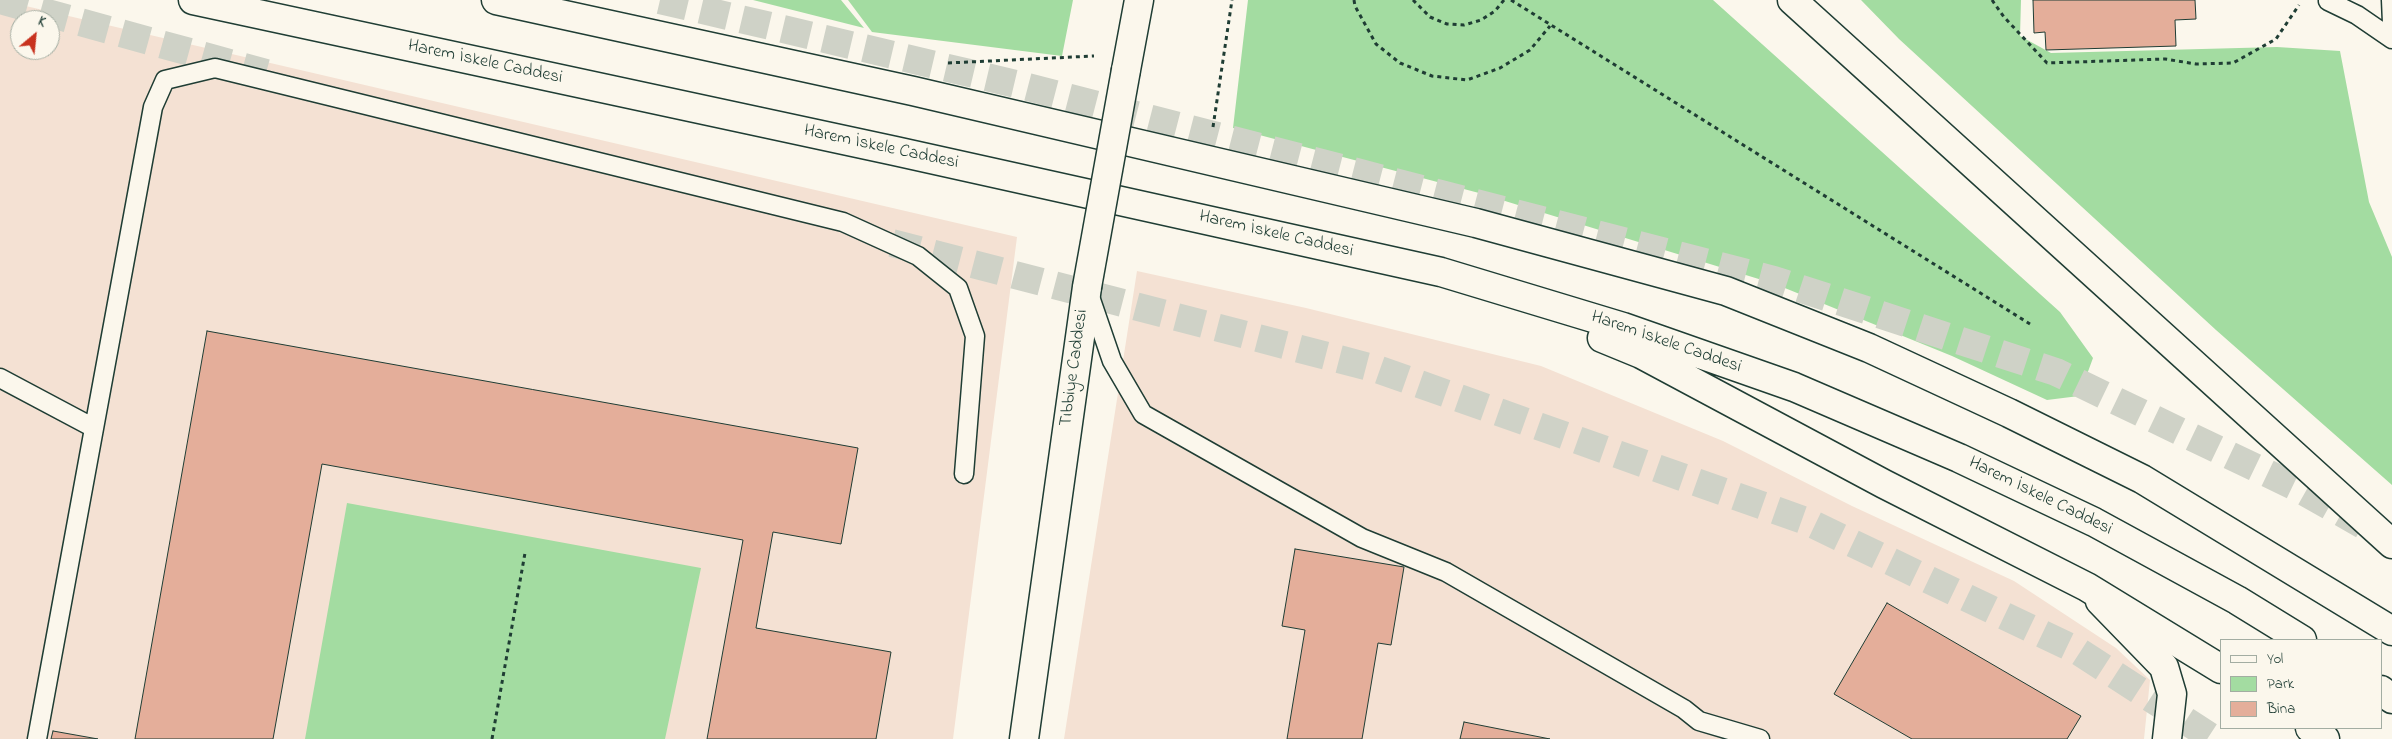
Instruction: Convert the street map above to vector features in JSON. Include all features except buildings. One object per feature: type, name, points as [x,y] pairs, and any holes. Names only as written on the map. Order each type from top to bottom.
[{"type":"main road","name":"Harem İskele Caddesi","points":[[193,0],[905,153],[1441,272],[1623,327],[1794,387],[1932,446],[2094,522],[2237,600],[2300,639]]},
{"type":"main road","points":[[496,0],[912,91],[1476,223],[1594,253],[1726,291],[1869,348],[2142,479],[2392,631]]},
{"type":"main road","name":"Tıbbiye Caddesi","points":[[1024,739],[1086,287],[1139,0]]},
{"type":"main road","points":[[1792,0],[2392,544]]},
{"type":"main road","points":[[1441,272],[1641,354],[1884,484],[2087,587],[2220,668]]},
{"type":"main road","points":[[2087,587],[2164,667],[2172,694],[2168,739]]},
{"type":"main road","points":[[2382,691],[2392,699]]},
{"type":"main road","points":[[2311,729],[2325,739]]},
{"type":"lane","points":[[2328,0],[2392,39]]},
{"type":"lane","points":[[2391,0],[2392,23]]},
{"type":"lane","points":[[37,739],[153,107],[165,80],[215,68],[843,222],[918,256],[958,288],[975,336],[964,474]]},
{"type":"lane","points":[[1086,287],[1112,360],[1143,414],[1362,538],[1446,572],[1684,709],[1699,720],[1760,739]]},
{"type":"lane","points":[[0,378],[94,428]]},
{"type":"path","points":[[1209,160],[1232,0]]},
{"type":"path","points":[[1354,0],[1354,6],[1376,44],[1400,63],[1432,76],[1467,80],[1500,68],[1530,50],[1550,26]]},
{"type":"path","points":[[1413,0],[1430,17],[1447,24],[1464,25],[1481,20],[1495,11],[1504,0]]},
{"type":"path","points":[[1510,0],[2030,324]]},
{"type":"path","points":[[1992,0],[2004,17],[2047,63],[2165,59],[2196,64],[2233,63],[2276,39],[2302,0]]},
{"type":"path","points":[[945,64],[1127,62]]},
{"type":"path","points":[[492,739],[525,553]]},
{"type":"shaded area","points":[[0,0],[43,10],[10,10],[10,60],[60,60],[60,14],[1017,237],[953,739],[0,739]]},
{"type":"shaded area","points":[[1137,271],[1306,308],[1541,366],[1723,441],[1852,506],[2014,581],[2116,648],[2150,680],[2144,739],[1064,739]]},
{"type":"green space","points":[[753,0],[841,0],[864,28]]},
{"type":"green space","points":[[848,0],[1073,0],[1062,56],[872,32]]},
{"type":"green space","points":[[1248,0],[1713,0],[2060,312],[2093,358],[2079,396],[2047,400],[1952,356],[1775,284],[1479,193],[1233,128]]},
{"type":"green space","points":[[1861,0],[2021,0],[2020,36],[2051,53],[2277,47],[2340,51],[2369,202],[2392,257],[2392,485],[2216,330],[1899,39]]},
{"type":"green space","points":[[347,503],[701,568],[665,739],[305,739]]},
{"type":"tunnel","points":[[0,0],[266,73]]},
{"type":"tunnel","points":[[660,0],[1016,84],[1774,280],[2056,372],[2296,487],[2363,525]]},
{"type":"tunnel","points":[[892,243],[1377,369],[1806,521],[2078,651],[2214,739]]}]
